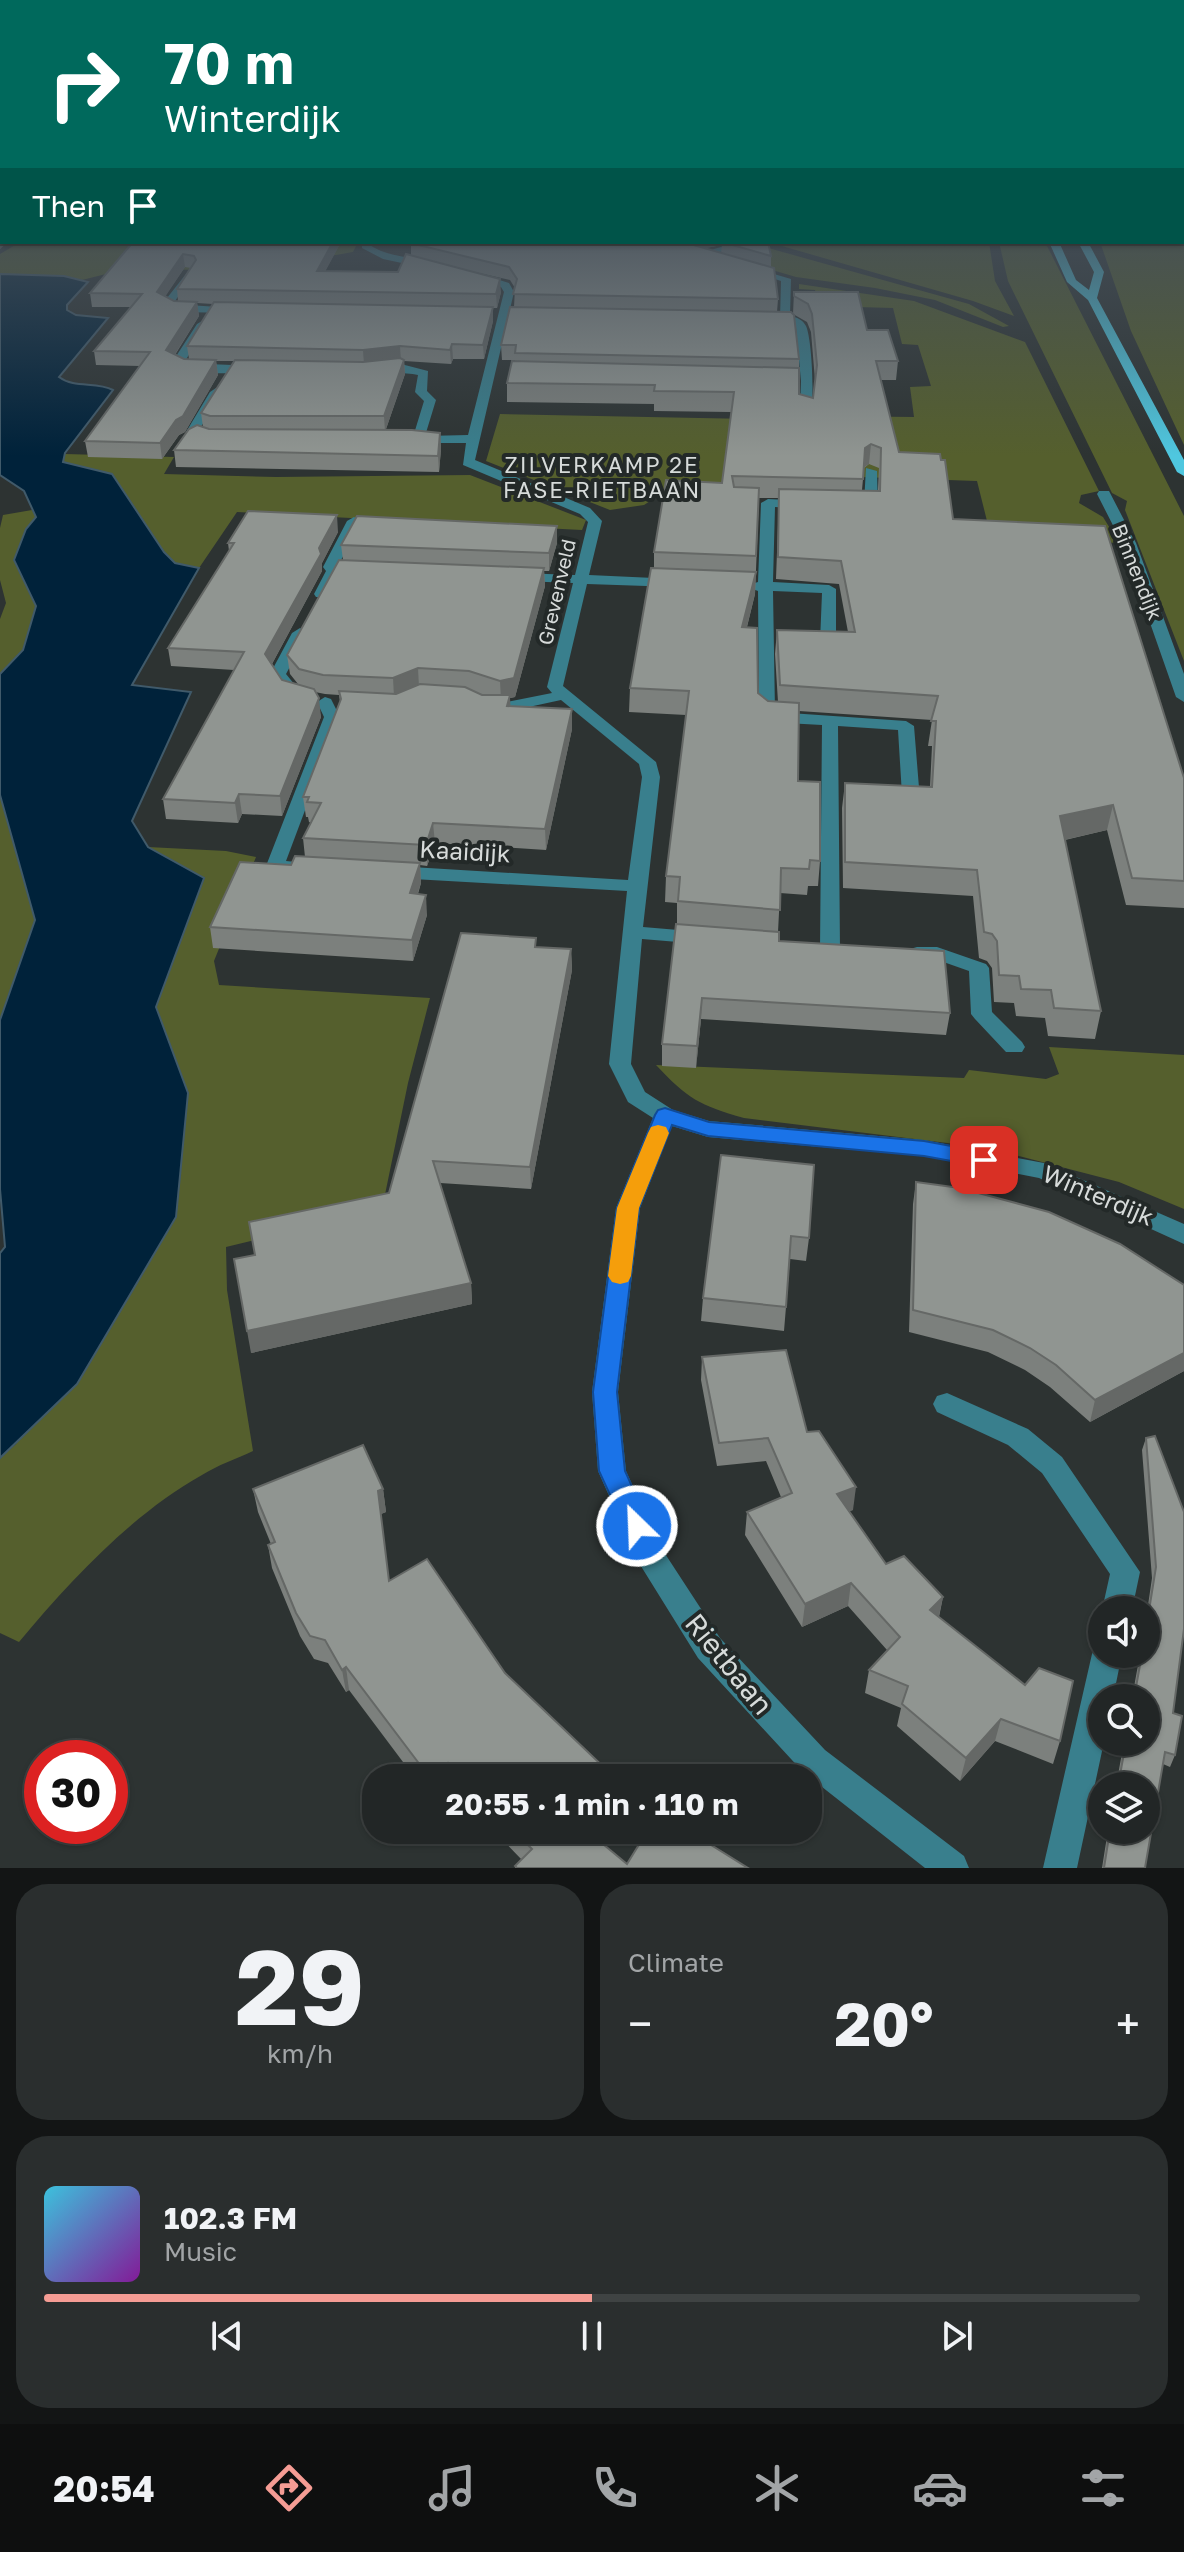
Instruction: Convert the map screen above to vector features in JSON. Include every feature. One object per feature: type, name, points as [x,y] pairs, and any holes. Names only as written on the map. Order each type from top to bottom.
[{"type":"main road","points":[[1072,281],[1092,298],[1184,472]]},
{"type":"main road","points":[[1092,298],[1097,281]]},
{"type":"street","points":[[184,281],[167,305],[176,309],[242,311]]},
{"type":"street","points":[[364,371],[401,367],[424,373],[421,392],[430,400],[411,440],[471,439],[494,373],[509,292],[505,285],[491,281]]},
{"type":"street","points":[[785,319],[786,281]]},
{"type":"street","points":[[211,310],[177,364],[186,368],[275,369]]},
{"type":"street","points":[[770,318],[794,320],[801,327],[807,381],[806,412]]},
{"type":"street","points":[[226,438],[190,438],[231,369]]},
{"type":"street","points":[[791,380],[807,381]]},
{"type":"street","name":"Grevenveld","points":[[471,439],[468,462],[585,511],[595,521],[555,687],[564,695]]},
{"type":"street","points":[[871,471],[871,507],[760,503],[765,586],[780,646],[767,717],[906,726],[911,800],[884,800]]},
{"type":"street","name":"Binnendijk","points":[[1104,494],[1129,543],[1184,697]]},
{"type":"street","points":[[322,868],[275,866],[332,717],[332,702],[293,694],[278,674],[309,616],[341,571],[330,567],[356,518]]},
{"type":"street","points":[[506,577],[692,583]]},
{"type":"street","points":[[736,585],[829,589],[828,647],[780,646]]},
{"type":"street","points":[[470,698],[489,707],[501,708],[564,695],[647,762],[651,777],[634,932],[724,940]]},
{"type":"street","points":[[830,720],[837,800],[830,948]]},
{"type":"street","name":"Kaaidijk","points":[[369,871],[637,886]]},
{"type":"street","name":"Winterdijk","points":[[634,932],[620,1064],[636,1097],[665,1115],[708,1129],[924,1148],[1044,1171],[1184,1235]]},
{"type":"street","points":[[891,951],[937,953],[979,968],[982,1014],[1014,1047]]},
{"type":"street","name":"Rietbaan","points":[[665,1115],[628,1208],[605,1392],[612,1471],[649,1554],[709,1648],[814,1761],[952,1868]]},
{"type":"street","points":[[947,1404],[1018,1437],[1052,1465],[1125,1572],[1120,1596]]},
{"type":"street","points":[[1060,1868],[1104,1668]]},
{"type":"green space","points":[[826,281],[887,281],[969,304],[1009,326],[1003,327],[935,300]]},
{"type":"green space","points":[[904,281],[995,281],[1014,316]]},
{"type":"green space","points":[[1008,281],[1065,281],[1184,516],[1184,661],[1125,510],[1127,501],[1112,493]]},
{"type":"green space","points":[[1114,281],[1184,281],[1184,445],[1131,331]]},
{"type":"green space","points":[[799,284],[914,301],[1025,342],[1099,491],[1081,495],[1079,503],[1103,517],[1119,543],[1012,538],[989,529],[977,481],[860,477],[685,497],[658,496],[644,505],[610,510],[486,461],[500,414],[807,420],[823,416],[914,417],[910,387],[931,386],[918,345],[902,344],[893,308],[820,306],[815,290],[799,289]]},
{"type":"green space","points":[[65,454],[174,457],[164,474],[276,477],[470,475],[586,520],[582,530],[237,512],[199,568],[175,563],[164,552],[112,474],[63,462]]},
{"type":"green space","points":[[32,510],[36,517],[26,529],[14,560],[36,606],[23,650],[0,674],[0,619],[6,603],[0,580],[0,528],[3,515]]},
{"type":"green space","points":[[0,795],[35,920],[0,1020]]},
{"type":"green space","points":[[148,847],[226,851],[256,857],[214,961],[219,985],[430,998],[408,1083],[382,1209],[226,1247],[227,1290],[253,1451],[208,1471],[151,1509],[81,1572],[19,1642],[0,1633],[0,1458],[16,1444],[188,1093],[156,1007],[204,878]]},
{"type":"green space","points":[[1049,1047],[1184,1055],[1184,1209],[1119,1182],[988,1148],[744,1118],[695,1099],[656,1065],[964,1078],[969,1070],[1046,1079],[1059,1074]]},
{"type":"water","points":[[0,281],[88,282],[67,305],[67,310],[76,315],[108,318],[59,377],[72,383],[113,390],[65,453],[63,462],[112,474],[164,552],[175,563],[199,568],[132,685],[191,692],[132,821],[148,847],[204,878],[156,1007],[188,1093],[176,1217],[77,1384],[0,1458],[0,1253],[5,1247],[0,1189],[0,1020],[35,920],[0,795],[0,674],[23,650],[36,606],[14,560],[26,529],[36,517],[24,491],[0,475]]},
{"type":"building","points":[[100,281],[164,281],[157,292],[174,301],[197,302],[166,350],[184,359],[216,360],[183,416],[176,420],[160,443],[85,441],[150,352],[94,351],[142,294],[90,293]]},
{"type":"building","points":[[182,281],[499,281],[496,294],[177,289]]},
{"type":"building","points":[[516,281],[776,281],[778,299],[513,294]]},
{"type":"building","points":[[794,292],[858,292],[867,330],[888,330],[898,361],[876,361],[899,452],[940,454],[941,460],[945,460],[953,519],[1105,526],[1184,778],[1184,881],[1132,878],[1113,805],[1060,816],[1101,1011],[1054,1008],[1051,990],[1021,989],[1019,976],[999,975],[997,941],[992,934],[984,932],[977,870],[845,862],[845,783],[932,787],[936,721],[931,721],[938,696],[780,685],[777,630],[855,632],[841,561],[778,557],[779,489],[880,491],[881,448],[871,444],[865,448],[863,479],[732,476],[734,487],[759,488],[756,556],[654,552],[666,480],[722,483],[734,392],[654,391],[655,385],[507,383],[512,361],[799,368],[799,394],[813,398],[817,365],[812,314],[808,304],[794,296]]},
{"type":"building","points":[[214,302],[493,307],[483,345],[452,344],[450,350],[400,346],[363,350],[187,346]]},
{"type":"building","points":[[510,307],[791,312],[794,315],[799,359],[515,353],[516,345],[501,345]]},
{"type":"building","points":[[235,360],[363,362],[404,360],[384,416],[210,416],[201,413]]},
{"type":"building","points":[[197,425],[209,429],[412,430],[440,433],[438,456],[174,450],[189,429]]},
{"type":"building","points":[[248,511],[337,515],[319,548],[321,554],[265,654],[282,680],[314,689],[319,698],[280,796],[239,794],[235,803],[163,799],[244,652],[168,648],[234,543],[228,543]]},
{"type":"building","points":[[357,516],[557,526],[549,553],[341,545]]},
{"type":"building","points":[[339,560],[544,568],[514,678],[500,681],[469,671],[418,668],[393,678],[323,675],[299,669],[287,655]]},
{"type":"building","points":[[651,568],[756,572],[742,627],[757,628],[758,693],[768,701],[799,703],[798,781],[820,782],[820,861],[810,860],[809,869],[781,868],[780,910],[678,901],[680,877],[666,876],[689,691],[630,688]]},
{"type":"building","points":[[420,684],[465,687],[482,695],[510,695],[507,706],[572,709],[545,829],[433,823],[426,845],[303,838],[321,803],[307,802],[309,797],[303,797],[341,699],[339,691],[396,694]]},
{"type":"building","points":[[295,856],[420,863],[410,893],[426,895],[412,940],[210,927],[240,862],[291,865]]},
{"type":"building","points":[[676,924],[779,932],[779,941],[944,951],[950,1013],[702,998],[697,1046],[662,1044]]},
{"type":"building","points":[[461,933],[536,938],[535,947],[571,949],[530,1167],[433,1161],[471,1283],[247,1331],[234,1259],[255,1255],[249,1222],[389,1193]]},
{"type":"building","points":[[721,1155],[814,1165],[809,1238],[791,1236],[786,1307],[703,1298]]},
{"type":"building","points":[[916,1182],[960,1188],[1049,1212],[1120,1244],[1184,1285],[1184,1353],[1095,1400],[1056,1365],[1030,1348],[993,1330],[913,1310]]},
{"type":"building","points":[[786,1350],[807,1432],[819,1431],[856,1487],[837,1494],[886,1564],[904,1556],[943,1597],[930,1610],[1025,1685],[1039,1668],[1073,1681],[1060,1741],[1001,1719],[966,1758],[902,1704],[908,1686],[869,1670],[900,1637],[851,1583],[805,1604],[747,1512],[792,1493],[768,1438],[719,1443],[702,1357]]},
{"type":"building","points":[[1155,1436],[1184,1512],[1184,1629],[1173,1713],[1182,1716],[1175,1755],[1165,1752],[1160,1781],[1160,1772],[1121,1772],[1123,1756],[1160,1756],[1160,1684],[1137,1684],[1139,1668],[1160,1668],[1160,1596],[1151,1596],[1156,1567],[1146,1438]]},
{"type":"building","points":[[363,1445],[383,1489],[378,1491],[389,1581],[427,1559],[505,1673],[601,1764],[419,1764],[346,1667],[342,1670],[325,1640],[310,1636],[296,1613],[268,1545],[275,1542],[253,1489]]},
{"type":"building","points":[[527,1844],[603,1844],[627,1864],[639,1844],[709,1844],[748,1868],[517,1868],[515,1866],[532,1849]]},
{"type":"building","points":[[1108,1844],[1149,1844],[1145,1868],[1104,1868]]},
{"type":"slow traffic","points":[[620,1276],[628,1208],[658,1133]]},
{"type":"district","name":"ZILVERKAMP 2E FASE-RIETBAAN","points":[[602,478]]},
{"type":"route","points":[[637,1526],[612,1471],[605,1392],[628,1208],[665,1115],[708,1129],[924,1148],[984,1160]]}]
